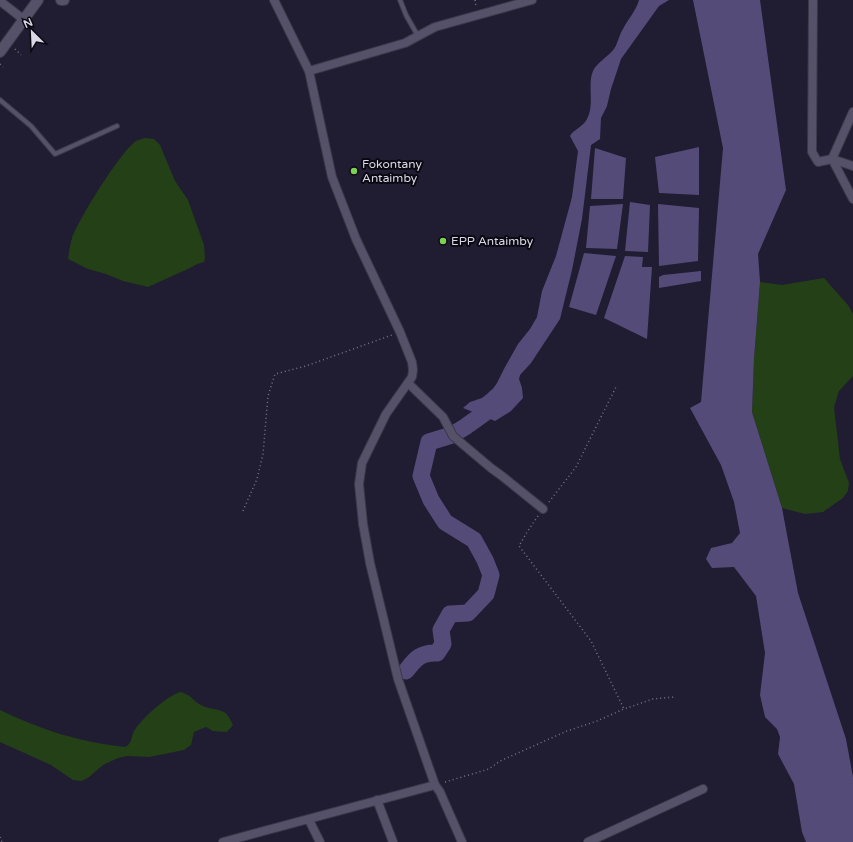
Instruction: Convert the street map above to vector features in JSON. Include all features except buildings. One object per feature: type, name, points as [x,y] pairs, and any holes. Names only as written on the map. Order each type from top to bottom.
[{"type":"main road","points":[[0,52],[38,0]]},
{"type":"street","points":[[274,0],[309,71],[332,176],[356,239],[400,332],[412,362],[412,377],[386,414],[362,463],[359,484],[363,524],[370,563],[398,682],[435,785],[440,792],[462,842]]},
{"type":"street","points":[[309,71],[394,47],[405,43],[435,26],[532,0]]},
{"type":"street","points":[[813,0],[812,152],[818,162],[832,159],[853,166]]},
{"type":"street","points":[[0,1],[23,19]]},
{"type":"street","points":[[832,159],[853,112]]},
{"type":"street","points":[[832,159],[853,199]]},
{"type":"street","points":[[408,383],[443,417],[453,435],[491,468],[543,509]]},
{"type":"street","points":[[223,842],[247,839],[377,800],[435,785]]},
{"type":"street","points":[[588,842],[703,790]]},
{"type":"street","points":[[377,800],[393,842]]},
{"type":"street","points":[[309,820],[320,842]]},
{"type":"lane","points":[[400,0],[406,15],[418,36]]},
{"type":"lane","points":[[0,100],[31,126],[55,154],[117,126]]},
{"type":"path","points":[[13,48],[21,55]]},
{"type":"path","points":[[0,64],[3,67]]},
{"type":"path","points":[[242,511],[257,479],[263,454],[268,396],[275,374],[306,366],[400,332]]},
{"type":"path","points":[[616,388],[576,467],[543,509],[519,546],[591,641],[624,709]]},
{"type":"path","points":[[435,785],[489,769],[500,761],[567,731],[597,721],[624,709],[653,699],[674,697]]},
{"type":"path","points":[[0,837],[2,842]]},
{"type":"green space","points":[[145,138],[154,139],[160,145],[175,181],[188,200],[204,245],[205,258],[204,262],[148,287],[123,281],[88,269],[68,259],[71,241],[76,229],[101,186],[120,158],[129,148],[136,141]]},
{"type":"green space","points":[[824,278],[848,305],[853,314],[853,376],[839,391],[834,407],[840,459],[849,483],[848,491],[843,498],[823,512],[805,514],[782,508],[752,412],[754,359],[760,282],[782,285]]},
{"type":"green space","points":[[180,692],[189,696],[202,706],[224,712],[233,725],[227,732],[213,731],[206,727],[194,732],[191,745],[184,750],[149,757],[127,756],[118,758],[103,765],[82,781],[73,780],[51,765],[0,742],[0,710],[31,724],[61,734],[92,742],[125,747],[130,742],[134,731],[149,714],[168,698]]},
{"type":"shaded area","points":[[639,0],[669,0],[659,6],[621,59],[607,106],[601,118],[600,139],[591,145],[582,219],[560,319],[531,363],[520,375],[519,379],[523,398],[511,411],[495,421],[463,408],[470,402],[482,398],[492,390],[518,344],[537,317],[542,291],[556,256],[572,197],[578,151],[570,136],[587,119],[591,101],[591,76],[593,71],[597,65],[614,49]]},
{"type":"shaded area","points":[[693,0],[760,0],[786,190],[758,254],[760,282],[754,359],[752,412],[782,508],[798,593],[846,739],[853,777],[853,842],[806,842],[802,832],[794,784],[778,754],[780,737],[777,729],[765,717],[760,695],[765,653],[756,596],[734,567],[712,568],[706,559],[711,548],[732,543],[740,533],[734,502],[721,465],[690,408],[701,402],[723,148]]},
{"type":"shaded area","points":[[699,147],[699,195],[659,193],[655,157]]},
{"type":"shaded area","points":[[595,148],[626,158],[623,199],[591,199]]},
{"type":"shaded area","points":[[630,202],[650,205],[648,252],[625,251]]},
{"type":"shaded area","points":[[623,204],[617,249],[586,248],[590,206]]},
{"type":"shaded area","points":[[658,204],[699,208],[698,261],[659,266]]},
{"type":"shaded area","points":[[584,253],[616,256],[596,315],[569,307]]},
{"type":"shaded area","points":[[625,256],[643,257],[642,267],[652,267],[647,339],[604,318]]},
{"type":"shaded area","points":[[701,271],[701,281],[659,288],[659,277],[663,275]]},
{"type":"waterway","points":[[406,671],[419,657],[431,653],[437,653],[443,644],[441,630],[450,614],[468,613],[486,594],[491,575],[474,540],[445,522],[431,500],[421,476],[429,442],[452,435],[465,427],[486,412],[496,397]]},
{"type":"place","name":"Fokontany Antaimby","points":[[354,171]]},
{"type":"place","name":"EPP Antaimby","points":[[443,241]]}]
